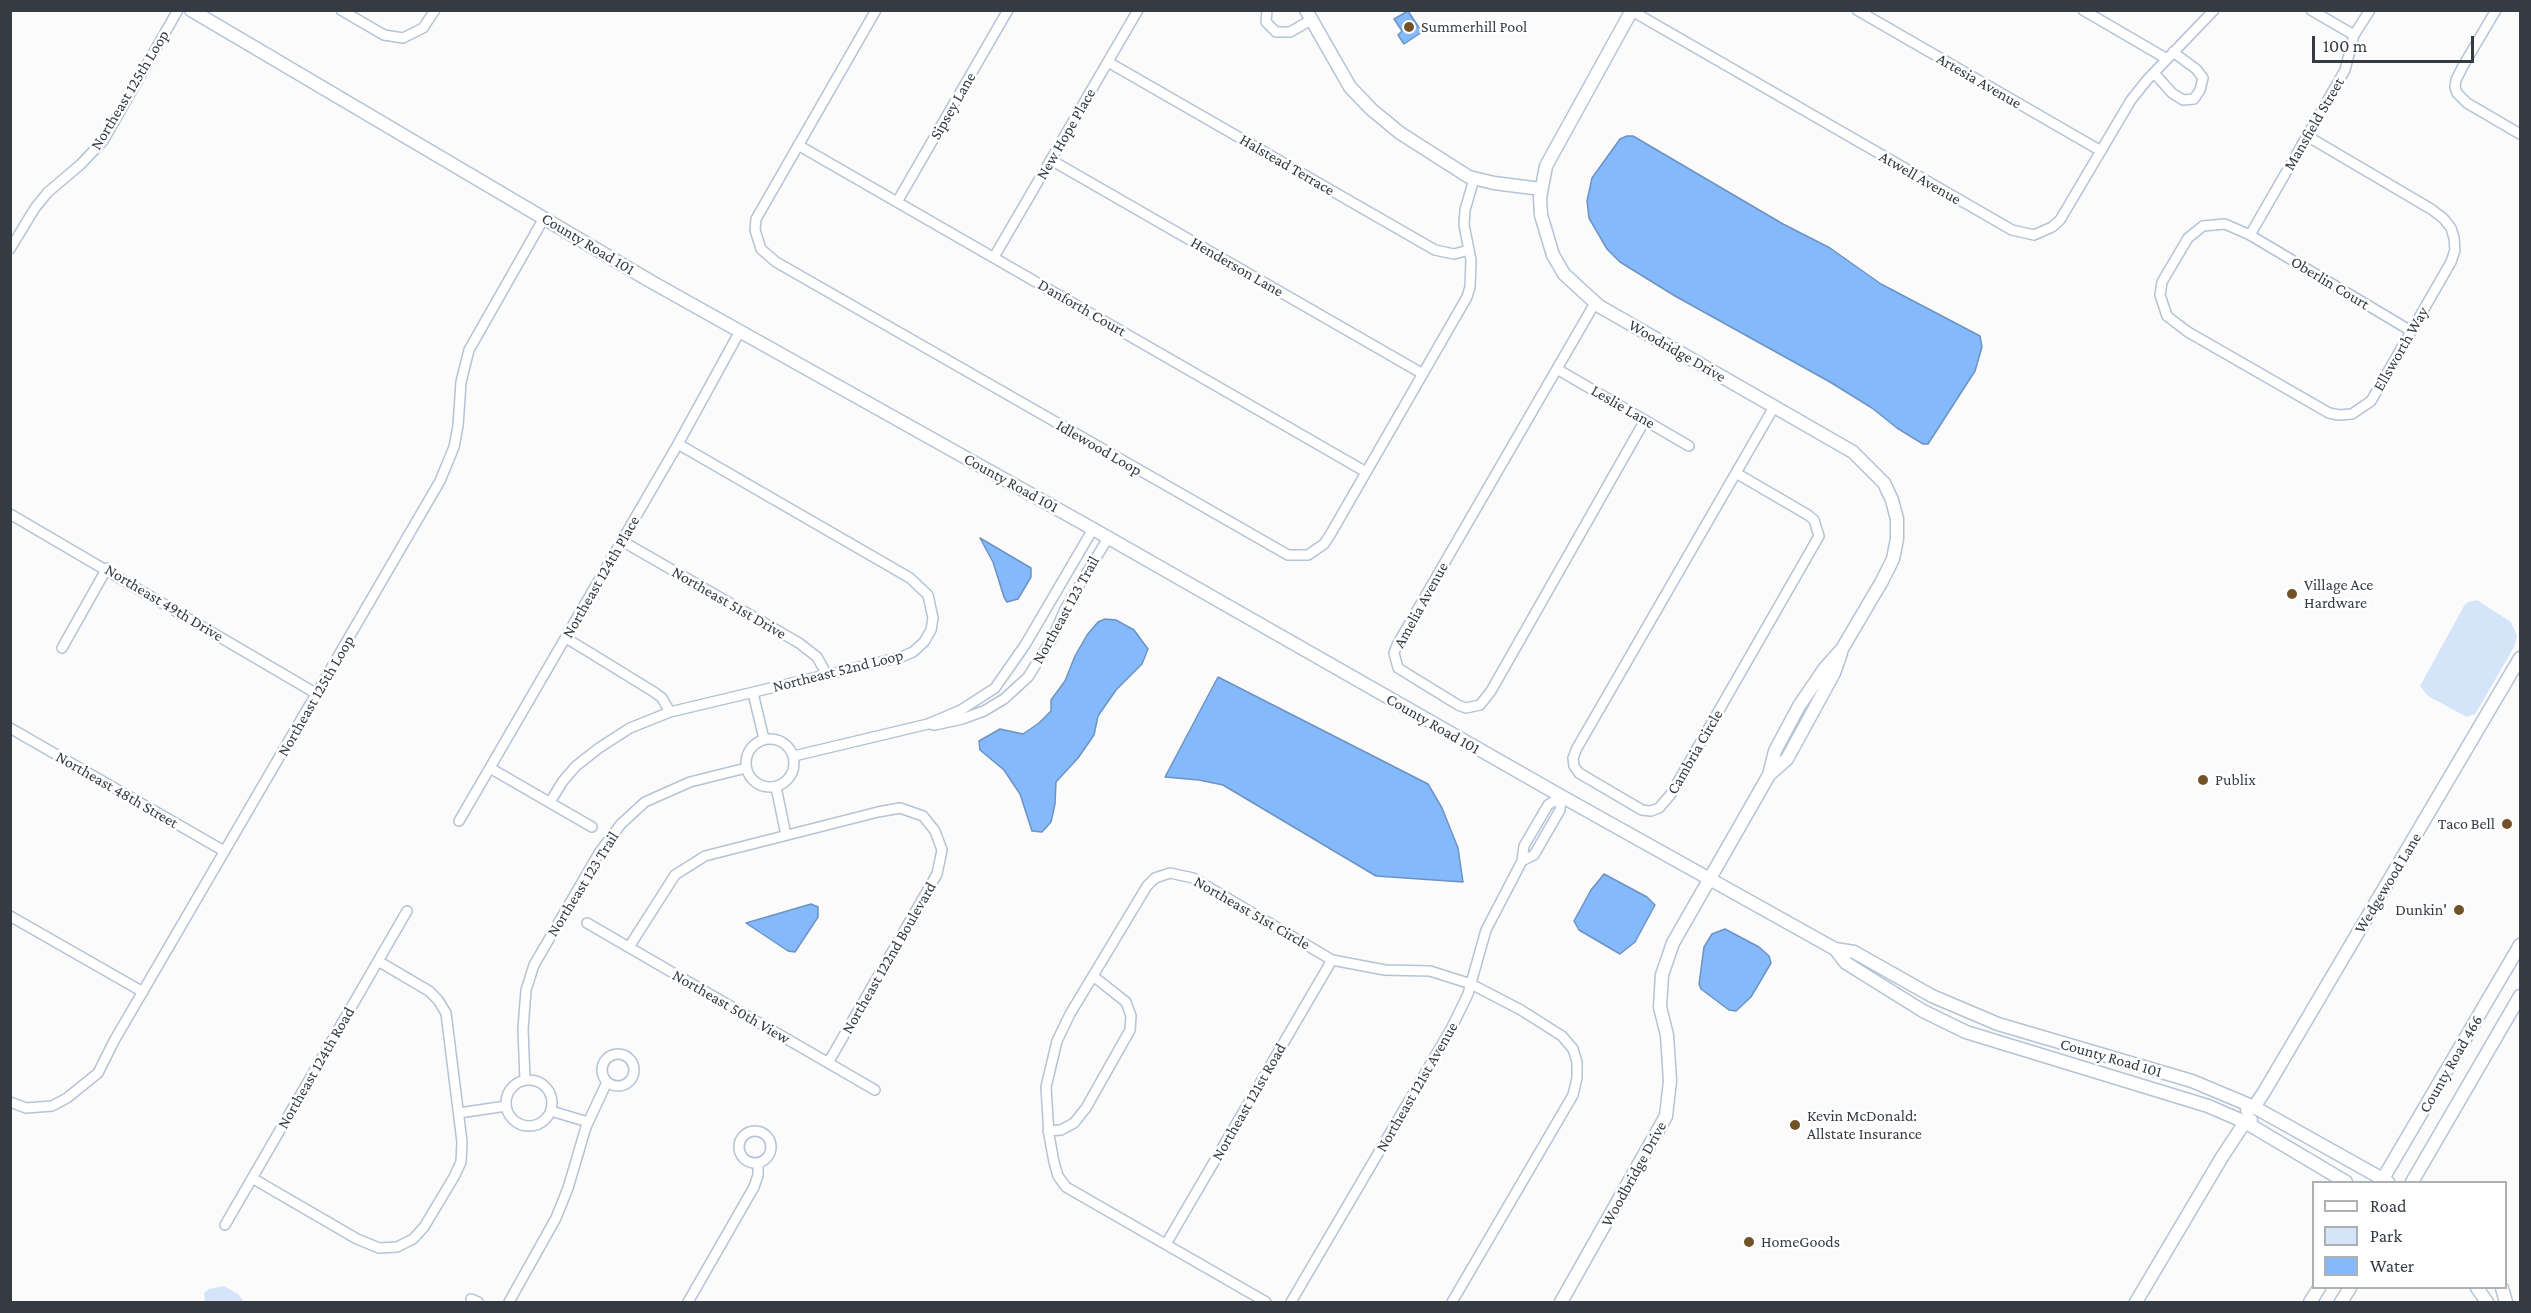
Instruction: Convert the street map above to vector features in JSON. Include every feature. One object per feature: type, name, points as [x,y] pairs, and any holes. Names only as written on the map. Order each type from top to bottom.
[{"type":"street","name":"Northeast 125th Loop","points":[[10,249],[35,208],[48,192],[80,165],[103,141],[178,10]]},
{"type":"street","name":"County Road 101","points":[[191,10],[740,331],[1835,950],[1846,963],[1923,1011],[1966,1032],[2208,1106],[2245,1122],[2344,1181]]},
{"type":"street","points":[[340,10],[384,35],[403,38],[423,28],[435,10]]},
{"type":"street","name":"Idlewood Loop","points":[[876,10],[756,219],[757,240],[767,256],[1277,551],[1298,556],[1308,555],[1324,544],[1467,297],[1472,275],[1464,225],[1465,210],[1474,178]]},
{"type":"street","name":"Sipsey Lane","points":[[897,202],[1008,10]]},
{"type":"street","name":"New Hope Place","points":[[994,257],[1138,10]]},
{"type":"street","points":[[1267,10],[1266,22],[1276,32],[1290,32],[1308,15],[1350,87],[1371,109],[1423,149],[1474,178],[1541,189]]},
{"type":"street","name":"Artesia Avenue","points":[[1857,10],[2101,151]]},
{"type":"street","points":[[2083,10],[2196,69],[2203,78],[2200,90],[2194,99],[2183,100],[2172,93],[2154,73]]},
{"type":"street","name":"Atwell Avenue","points":[[1632,11],[1947,194],[2012,230],[2024,234],[2043,232],[2060,220],[2131,100],[2214,10]]},
{"type":"street","points":[[2311,10],[2355,35]]},
{"type":"street","name":"Mansfield Street","points":[[2250,235],[2345,70],[2355,35],[2370,10]]},
{"type":"street","points":[[2496,10],[2463,66],[2455,87],[2457,93],[2467,103],[2520,134]]},
{"type":"street","name":"Woodridge Drive","points":[[1632,11],[1546,166],[1541,189],[1541,215],[1553,255],[1564,274],[1595,303],[1853,452],[1884,483],[1897,519],[1897,539],[1893,559],[1842,649]]},
{"type":"street","name":"Halstead Terrace","points":[[1108,62],[1435,250],[1454,254],[1469,250]]},
{"type":"street","name":"Ellsworth Way","points":[[2250,235],[2225,224],[2213,224],[2194,231],[2162,282],[2160,295],[2167,316],[2188,332],[2302,399],[2338,415],[2352,414],[2362,409],[2371,401],[2451,261],[2455,250],[2451,228],[2431,209],[2307,136]]},
{"type":"street","name":"Danforth Court","points":[[798,145],[1366,472]]},
{"type":"street","name":"Henderson Lane","points":[[1051,160],[1423,374]]},
{"type":"street","name":"Northeast 125th Loop","points":[[10,1102],[26,1108],[52,1106],[67,1098],[98,1073],[224,851],[440,481],[454,447],[461,382],[469,350],[544,218]]},
{"type":"street","name":"Oberlin Court","points":[[2250,235],[2411,331]]},
{"type":"street","name":"Amelia Avenue","points":[[1595,303],[1394,653],[1395,662],[1403,673],[1458,705],[1466,708],[1480,705],[1491,691],[1645,420]]},
{"type":"street","name":"Northeast 124th Place","points":[[459,821],[678,444],[740,331]]},
{"type":"street","name":"Leslie Lane","points":[[1557,369],[1689,446]]},
{"type":"street","name":"Cambria Circle","points":[[1736,473],[1808,514],[1814,520],[1819,536],[1671,794],[1659,808],[1651,811],[1642,810],[1579,773],[1574,766],[1573,758],[1577,748],[1774,407]]},
{"type":"street","name":"Northeast 52nd Loop","points":[[550,802],[563,781],[599,748],[630,728],[670,712],[901,657],[913,652],[924,642],[931,630],[933,618],[928,595],[910,578],[678,444]]},
{"type":"street","name":"Northeast 49th Drive","points":[[10,514],[107,568],[317,694]]},
{"type":"street","name":"Northeast 123 Trail","points":[[794,756],[928,724],[961,710],[995,688],[1021,651],[1093,529]]},
{"type":"street","name":"Northeast 123 Trail","points":[[928,724],[935,725],[984,711],[1004,699],[1028,677],[1053,637],[1065,609],[1108,538]]},
{"type":"street","name":"Northeast 51st Drive","points":[[622,541],[799,643],[817,657],[827,675]]},
{"type":"street","points":[[62,648],[107,568]]},
{"type":"street","points":[[566,638],[654,692],[662,698],[670,712]]},
{"type":"street","name":"Woodbridge Drive","points":[[1561,1302],[1666,1116],[1670,1082],[1666,1035],[1660,1007],[1662,975],[1672,943],[1769,775],[1776,751],[1799,706],[1825,668],[1842,649]]},
{"type":"street","name":"Wedgewood Lane","points":[[2254,1107],[2520,658]]},
{"type":"street","points":[[753,693],[764,740]]},
{"type":"street","name":"Northeast 48th Street","points":[[10,728],[224,851]]},
{"type":"street","points":[[764,740],[779,740],[794,756],[793,772],[789,779],[776,787],[761,786],[754,782],[746,768],[746,761],[752,747],[764,740]]},
{"type":"street","points":[[490,768],[592,827]]},
{"type":"street","name":"Northeast 123 Trail","points":[[525,1080],[523,1029],[526,990],[531,974],[558,922],[599,853],[621,824],[645,802],[690,782],[746,768]]},
{"type":"street","points":[[776,787],[786,835]]},
{"type":"street","name":"Northeast 121st Avenue","points":[[1291,1302],[1451,1029],[1471,984],[1486,930],[1522,861],[1534,855],[1560,810],[1561,796]]},
{"type":"street","name":"Northeast 122nd Boulevard","points":[[629,947],[675,874],[705,856],[900,808],[922,816],[935,831],[942,850],[937,874],[828,1063]]},
{"type":"street","name":"Northeast 51st Circle","points":[[1266,1302],[1066,1186],[1058,1176],[1053,1162],[1048,1131],[1046,1087],[1057,1041],[1070,1014],[1147,886],[1155,878],[1170,873],[1193,878],[1332,960],[1384,970],[1430,971],[1471,984],[1521,1010],[1562,1036],[1573,1049],[1577,1062],[1577,1078],[1573,1095],[1452,1302]]},
{"type":"street","name":"Northeast 124th Road","points":[[225,1225],[407,911]]},
{"type":"street","points":[[10,916],[143,992]]},
{"type":"street","name":"Northeast 50th View","points":[[587,923],[874,1090]]},
{"type":"street","name":"County Road 466","points":[[2385,1181],[2520,945]]},
{"type":"street","name":"County Road 101","points":[[1835,950],[1854,952],[1932,996],[1998,1024],[2192,1081],[2254,1107],[2382,1181]]},
{"type":"street","name":"Northeast 121st Road","points":[[1166,1244],[1332,960]]},
{"type":"street","points":[[252,1178],[357,1239],[379,1248],[397,1247],[413,1239],[424,1227],[460,1162],[462,1142],[446,1013],[429,991],[378,961]]},
{"type":"street","points":[[1048,1131],[1061,1130],[1074,1123],[1086,1108],[1130,1030],[1131,1016],[1126,1002],[1093,976]]},
{"type":"street","name":"County Road 466","points":[[2413,1181],[2520,996]]},
{"type":"street","points":[[1947,1023],[1955,1007]]},
{"type":"street","points":[[2079,1066],[2085,1050]]},
{"type":"street","points":[[525,1080],[538,1081],[549,1090],[552,1097],[551,1111],[537,1124],[523,1125],[512,1118],[506,1106],[506,1099],[512,1086],[525,1080]]},
{"type":"street","points":[[509,1302],[556,1218],[588,1122],[607,1082]]},
{"type":"street","points":[[459,1113],[506,1106]]},
{"type":"street","points":[[2208,1106],[2235,1111],[2254,1107]]},
{"type":"street","points":[[551,1111],[588,1122]]},
{"type":"street","points":[[2136,1302],[2245,1122],[2259,1119],[2286,1125]]},
{"type":"street","points":[[688,1302],[754,1187],[758,1175],[758,1163]]},
{"type":"street","points":[[2310,1302],[2318,1289]]},
{"type":"street","points":[[2341,1302],[2349,1289]]},
{"type":"street","points":[[2478,1289],[2487,1302]]},
{"type":"green space","points":[[2477,600],[2511,622],[2517,636],[2514,647],[2480,706],[2475,714],[2467,717],[2428,696],[2420,686],[2464,606],[2468,602]]},
{"type":"green space","points":[[224,1286],[238,1294],[244,1302],[205,1302],[204,1293],[209,1289]]},
{"type":"water","name":"Summerhill Pool","points":[[1408,11],[1422,32],[1404,44],[1398,35],[1402,31],[1394,19]]},
{"type":"water","points":[[1633,136],[1783,224],[1830,248],[1881,284],[1980,336],[1982,347],[1975,371],[1928,444],[1923,444],[1897,428],[1872,408],[1830,382],[1675,296],[1620,262],[1607,249],[1589,218],[1587,201],[1592,178],[1620,139]]},
{"type":"water","points":[[980,538],[1031,568],[1031,577],[1018,599],[1007,602],[993,562]]},
{"type":"water","points":[[1105,619],[1116,620],[1134,630],[1148,649],[1142,664],[1116,690],[1098,716],[1094,735],[1078,758],[1056,782],[1051,822],[1042,832],[1032,831],[1020,794],[1004,770],[980,750],[979,741],[1000,729],[1023,734],[1039,723],[1051,711],[1051,700],[1065,681],[1087,635],[1098,622]]},
{"type":"water","points":[[1218,677],[1428,784],[1442,808],[1458,848],[1463,882],[1376,876],[1223,785],[1165,777]]},
{"type":"water","points":[[1604,874],[1647,897],[1655,905],[1635,942],[1620,954],[1579,930],[1574,921],[1591,890]]},
{"type":"water","points":[[811,904],[818,907],[818,917],[795,952],[788,951],[746,923]]},
{"type":"water","points":[[1725,929],[1759,947],[1769,956],[1771,963],[1751,997],[1736,1011],[1729,1010],[1701,989],[1699,984],[1704,947],[1712,934]]},
{"type":"place","name":"Summerhill Pool","points":[[1409,27]]},
{"type":"place","name":"Village Ace Hardware","points":[[2292,594]]},
{"type":"place","name":"Publix","points":[[2203,780]]},
{"type":"place","name":"Taco Bell","points":[[2507,824]]},
{"type":"place","name":"Dunkin'","points":[[2459,910]]},
{"type":"place","name":"Kevin McDonald: Allstate Insurance","points":[[1795,1125]]},
{"type":"place","name":"HomeGoods","points":[[1749,1242]]}]
